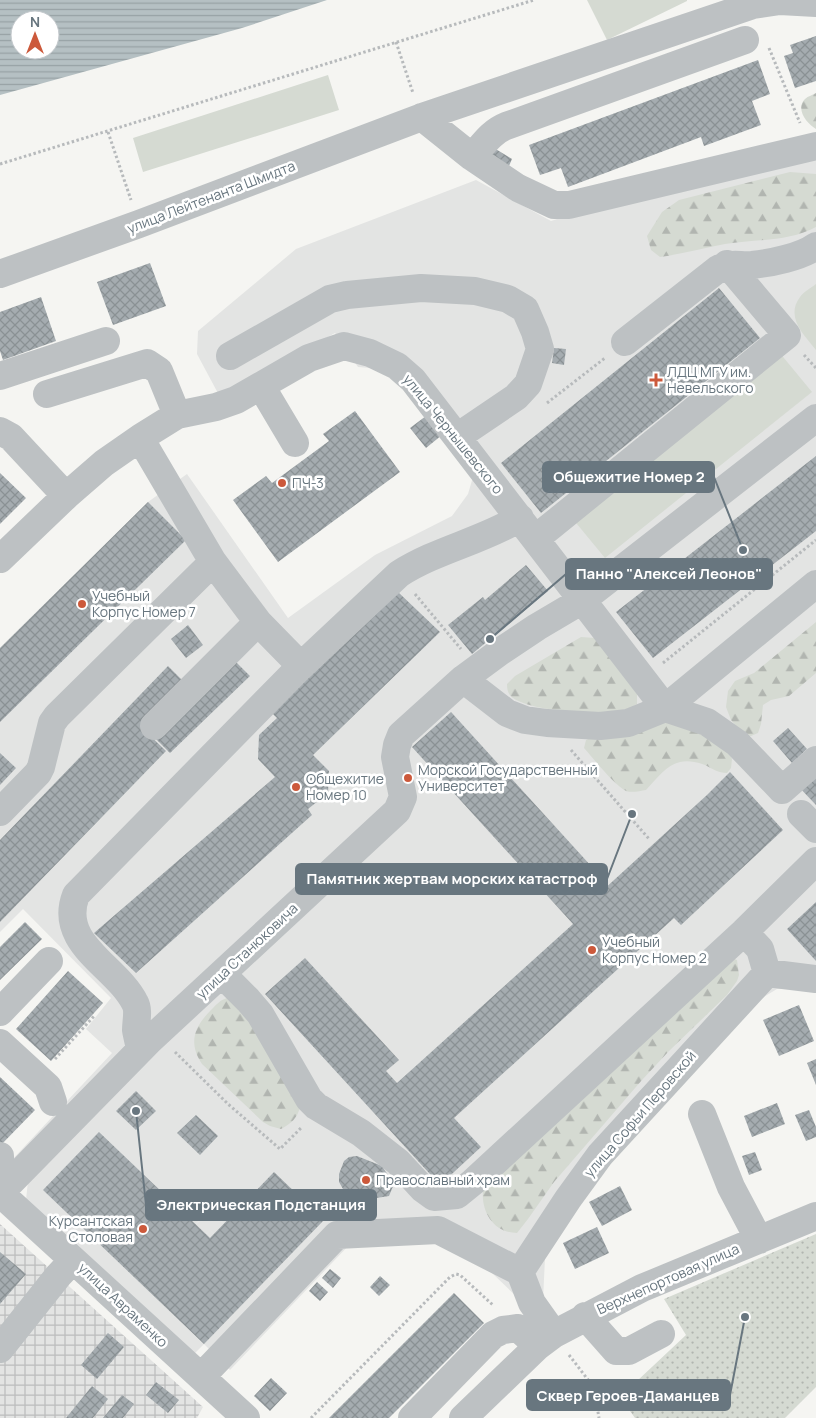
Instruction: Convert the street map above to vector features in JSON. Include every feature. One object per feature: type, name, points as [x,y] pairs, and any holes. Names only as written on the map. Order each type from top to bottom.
[{"type":"street","name":"улица Лейтенанта Шмидта","points":[[0,274],[139,224],[422,117],[753,6],[781,1],[816,3]]},
{"type":"street","points":[[472,157],[490,136],[506,126],[756,40]]},
{"type":"street","points":[[422,117],[472,157],[518,188],[554,205],[569,204],[687,178],[810,136]]},
{"type":"street","points":[[626,342],[718,269],[727,264],[751,265],[776,261],[816,246]]},
{"type":"street","points":[[148,1042],[136,1032],[136,1005],[123,986],[86,947],[76,930],[72,915],[72,905],[76,895],[301,666],[399,574],[415,565],[501,529],[528,529],[787,335],[727,264]]},
{"type":"street","points":[[230,356],[330,299],[344,296],[421,288],[475,292],[508,299],[525,310],[540,349],[528,384],[516,397],[457,437]]},
{"type":"street","points":[[0,376],[106,340]]},
{"type":"street","name":"улица Чернышевского","points":[[0,559],[66,496],[104,463],[177,415],[216,407],[236,400],[309,358],[344,346],[370,352],[397,366],[413,380],[665,708]]},
{"type":"street","points":[[47,394],[147,363],[159,371],[177,415]]},
{"type":"street","points":[[261,386],[295,444]]},
{"type":"street","name":"улица Станюковича","points":[[0,1193],[148,1042],[398,811],[403,797],[395,757],[401,735],[463,679],[501,650],[581,601],[816,418]]},
{"type":"street","points":[[0,431],[11,437],[66,496]]},
{"type":"street","points":[[140,438],[213,562],[258,622],[301,666]]},
{"type":"street","points":[[0,812],[38,773],[52,723],[57,716],[213,562]]},
{"type":"street","points":[[463,679],[507,713],[526,720],[600,726],[628,723],[665,708],[816,584]]},
{"type":"street","points":[[154,726],[258,622]]},
{"type":"street","points":[[665,708],[707,722],[736,743],[797,807],[816,760]]},
{"type":"street","points":[[222,974],[260,1014],[316,1106],[361,1133],[398,1162],[423,1189],[434,1197],[440,1198],[457,1195],[744,932],[816,861]]},
{"type":"street","points":[[744,932],[760,949],[767,973],[816,979]]},
{"type":"street","points":[[0,1012],[49,961]]},
{"type":"street","name":"улица Софьи Перовской","points":[[520,1272],[600,1155],[767,973]]},
{"type":"street","points":[[0,1043],[48,1087],[53,1102]]},
{"type":"street","points":[[702,1114],[731,1187],[759,1240]]},
{"type":"street","points":[[0,1156],[0,1193]]},
{"type":"street","name":"улица Авраменко","points":[[0,1193],[246,1418]]},
{"type":"street","name":"Верхнепортовая улица","points":[[462,1418],[546,1340],[585,1316],[642,1288],[816,1216]]},
{"type":"street","points":[[201,1377],[337,1235],[438,1230],[520,1272],[546,1340]]},
{"type":"street","points":[[0,1349],[73,1260]]},
{"type":"street","points":[[585,1316],[616,1351],[629,1351],[661,1334]]},
{"type":"street","points":[[412,1418],[493,1335],[503,1330],[518,1328],[546,1340]]},
{"type":"path","points":[[0,164],[534,0]]},
{"type":"path","points":[[756,40],[798,120],[810,136]]},
{"type":"path","points":[[396,42],[410,88]]},
{"type":"path","points":[[108,132],[124,182]]},
{"type":"path","points":[[643,679],[816,540]]},
{"type":"path","points":[[434,617],[456,642]]},
{"type":"path","points":[[547,723],[650,840]]},
{"type":"path","points":[[38,1077],[95,1015]]},
{"type":"path","points":[[148,1042],[228,1104],[280,1149]]},
{"type":"path","points":[[311,1418],[450,1277],[456,1274],[460,1275],[518,1328]]},
{"type":"path","points":[[546,1340],[589,1381],[595,1394],[600,1418]]},
{"type":"shaded area","points":[[0,0],[327,0],[242,28],[0,95]]},
{"type":"shaded area","name":"Морской Государственный Университет","points":[[816,134],[816,989],[777,989],[749,1006],[593,1180],[545,1258],[543,1300],[520,1300],[464,1246],[438,1240],[351,1243],[230,1370],[204,1344],[191,1357],[26,1200],[28,1181],[10,1162],[112,1053],[86,1029],[111,998],[23,909],[0,932],[0,648],[148,502],[187,474],[288,618],[375,555],[452,516],[468,494],[473,477],[406,388],[383,369],[358,367],[335,333],[220,397],[197,354],[198,331],[296,249],[476,180],[551,221]]},
{"type":"shaded area","points":[[0,1224],[203,1407],[197,1418],[0,1418]]},
{"type":"green space","points":[[587,0],[687,0],[687,1],[607,40]]},
{"type":"green space","points":[[328,75],[339,110],[143,172],[133,138]]},
{"type":"green space","points":[[816,93],[816,129],[803,116],[801,107],[805,99]]},
{"type":"green space","points":[[790,172],[816,174],[816,227],[806,232],[783,238],[725,244],[660,257],[651,250],[647,236],[662,212],[679,200]]},
{"type":"green space","points":[[816,284],[816,350],[802,332],[795,319],[794,312],[801,295]]},
{"type":"green space","points":[[779,352],[812,392],[605,558],[572,518]]},
{"type":"green space","points":[[816,622],[816,673],[789,696],[771,700],[763,705],[758,733],[751,736],[744,735],[731,720],[726,707],[728,691],[735,681],[754,673]]},
{"type":"green space","points":[[581,637],[595,638],[637,694],[637,704],[627,709],[616,711],[568,711],[536,707],[523,703],[510,695],[507,684],[515,676]]},
{"type":"green space","points":[[663,718],[689,725],[729,750],[732,759],[731,768],[727,773],[724,773],[705,765],[685,761],[677,763],[664,771],[646,790],[628,792],[621,788],[604,771],[584,748],[586,740],[592,737]]},
{"type":"green space","points":[[732,958],[737,960],[739,975],[727,995],[642,1080],[554,1182],[517,1233],[509,1232],[496,1225],[487,1214],[484,1206],[483,1191]]},
{"type":"green space","points":[[227,998],[241,1008],[300,1107],[294,1120],[281,1129],[263,1122],[202,1064],[195,1049],[195,1036],[200,1023],[220,1001]]},
{"type":"green space","points":[[816,1234],[816,1387],[785,1418],[635,1418],[620,1397],[686,1335],[664,1299]]},
{"type":"building","points":[[816,36],[816,81],[795,88],[784,56],[793,53],[790,45]]},
{"type":"building","points":[[758,60],[770,94],[752,101],[761,125],[704,146],[701,137],[568,187],[561,168],[540,175],[529,145]]},
{"type":"building","points":[[494,148],[512,159],[509,166],[490,155]]},
{"type":"building","points":[[150,263],[166,306],[113,325],[97,282]]},
{"type":"building","name":"ЛДЦ МГУ им. Невельского","points":[[719,288],[760,338],[541,513],[501,463]]},
{"type":"building","points":[[41,297],[56,341],[3,360],[0,351],[0,312]]},
{"type":"building","points":[[554,348],[566,349],[564,365],[552,363]]},
{"type":"building","points":[[355,411],[400,472],[278,562],[233,500],[266,476],[272,483],[329,441],[323,434]]},
{"type":"building","points":[[426,416],[442,435],[426,448],[410,428]]},
{"type":"building","points":[[816,456],[816,531],[653,658],[616,612]]},
{"type":"building","points":[[0,473],[26,498],[0,524]]},
{"type":"building","name":"Учебный Корпус Номер 7","points":[[148,502],[186,540],[0,722],[0,648]]},
{"type":"building","points":[[526,565],[548,591],[472,654],[448,625],[483,597],[485,600]]},
{"type":"building","name":"Общежитие Номер 10","points":[[398,592],[440,632],[313,755],[329,771],[328,793],[308,809],[312,815],[136,973],[94,933],[275,777],[258,759],[259,735],[277,718],[272,713]]},
{"type":"building","points":[[188,625],[203,645],[186,658],[171,639]]},
{"type":"building","points":[[236,662],[250,676],[170,753],[156,739]]},
{"type":"building","points":[[168,666],[183,681],[140,726],[166,751],[0,922],[0,840]]},
{"type":"building","name":"Учебный Корпус Номер 2","points":[[451,712],[592,867],[585,873],[602,891],[730,772],[783,830],[681,925],[674,918],[454,1118],[481,1147],[440,1185],[265,994],[305,958],[399,1060],[386,1071],[397,1083],[573,924],[412,747]]},
{"type":"building","points":[[788,728],[807,749],[792,763],[773,741]]},
{"type":"building","points":[[0,753],[16,768],[0,785]]},
{"type":"building","points":[[816,769],[816,805],[798,786]]},
{"type":"building","points":[[816,902],[816,961],[787,929]]},
{"type":"building","points":[[25,922],[42,939],[0,980],[0,947]]},
{"type":"building","points":[[68,971],[103,1003],[51,1061],[16,1029]]},
{"type":"building","points":[[799,1005],[814,1041],[779,1056],[763,1020]]},
{"type":"building","points":[[816,1059],[816,1085],[807,1063]]},
{"type":"building","points":[[0,1077],[35,1110],[0,1146]]},
{"type":"building","points":[[136,1091],[156,1111],[136,1130],[116,1111]]},
{"type":"building","points":[[777,1103],[785,1124],[752,1137],[744,1116]]},
{"type":"building","points":[[809,1110],[816,1127],[816,1137],[806,1141],[795,1115]]},
{"type":"building","points":[[196,1115],[218,1136],[200,1155],[177,1133]]},
{"type":"building","name":"Курсантская Столовая","points":[[99,1132],[210,1238],[274,1172],[324,1220],[204,1344],[43,1190]]},
{"type":"building","points":[[755,1152],[762,1170],[749,1175],[742,1156]]},
{"type":"building","name":"Православный храм","points":[[357,1156],[382,1166],[394,1184],[389,1196],[370,1199],[343,1189],[339,1182],[339,1174],[344,1161],[349,1157]]},
{"type":"building","points":[[620,1186],[632,1210],[602,1226],[589,1202]]},
{"type":"building","points":[[597,1227],[609,1253],[575,1269],[563,1243]]},
{"type":"building","points":[[0,1252],[26,1274],[0,1304]]},
{"type":"building","points":[[330,1269],[341,1278],[333,1288],[322,1278]]},
{"type":"building","points":[[380,1276],[390,1285],[379,1296],[370,1287]]},
{"type":"building","points":[[317,1282],[328,1292],[320,1301],[309,1291]]},
{"type":"building","points":[[454,1293],[484,1323],[389,1418],[329,1418]]},
{"type":"building","points":[[108,1333],[124,1347],[97,1379],[81,1365]]},
{"type":"building","points":[[271,1378],[287,1393],[270,1411],[254,1396]]},
{"type":"building","points":[[156,1382],[179,1400],[168,1413],[146,1395]]},
{"type":"building","points":[[92,1386],[108,1399],[93,1418],[66,1418]]},
{"type":"building","points":[[122,1395],[134,1404],[123,1418],[103,1418]]},
{"type":"place","name":"ЛДЦ МГУ им. Невельского","points":[[656,380]]},
{"type":"place","name":"ПЧ-3","points":[[282,483]]},
{"type":"place","name":"Общежитие Номер 2","points":[[743,550]]},
{"type":"place","name":"Учебный Корпус Номер 7","points":[[82,604]]},
{"type":"place","name":"Панно \"Алексей Леонов\"","points":[[490,639]]},
{"type":"place","name":"Морской Государственный Университет","points":[[408,778]]},
{"type":"place","name":"Общежитие Номер 10","points":[[296,787]]},
{"type":"place","name":"Памятник жертвам морских катастроф","points":[[632,814]]},
{"type":"place","name":"Учебный Корпус Номер 2","points":[[592,950]]},
{"type":"place","name":"Электрическая Подстанция","points":[[136,1111]]},
{"type":"place","name":"Православный храм","points":[[366,1180]]},
{"type":"place","name":"Курсантская Столовая","points":[[143,1229]]},
{"type":"place","name":"Сквер Героев-Даманцев","points":[[745,1317]]}]
